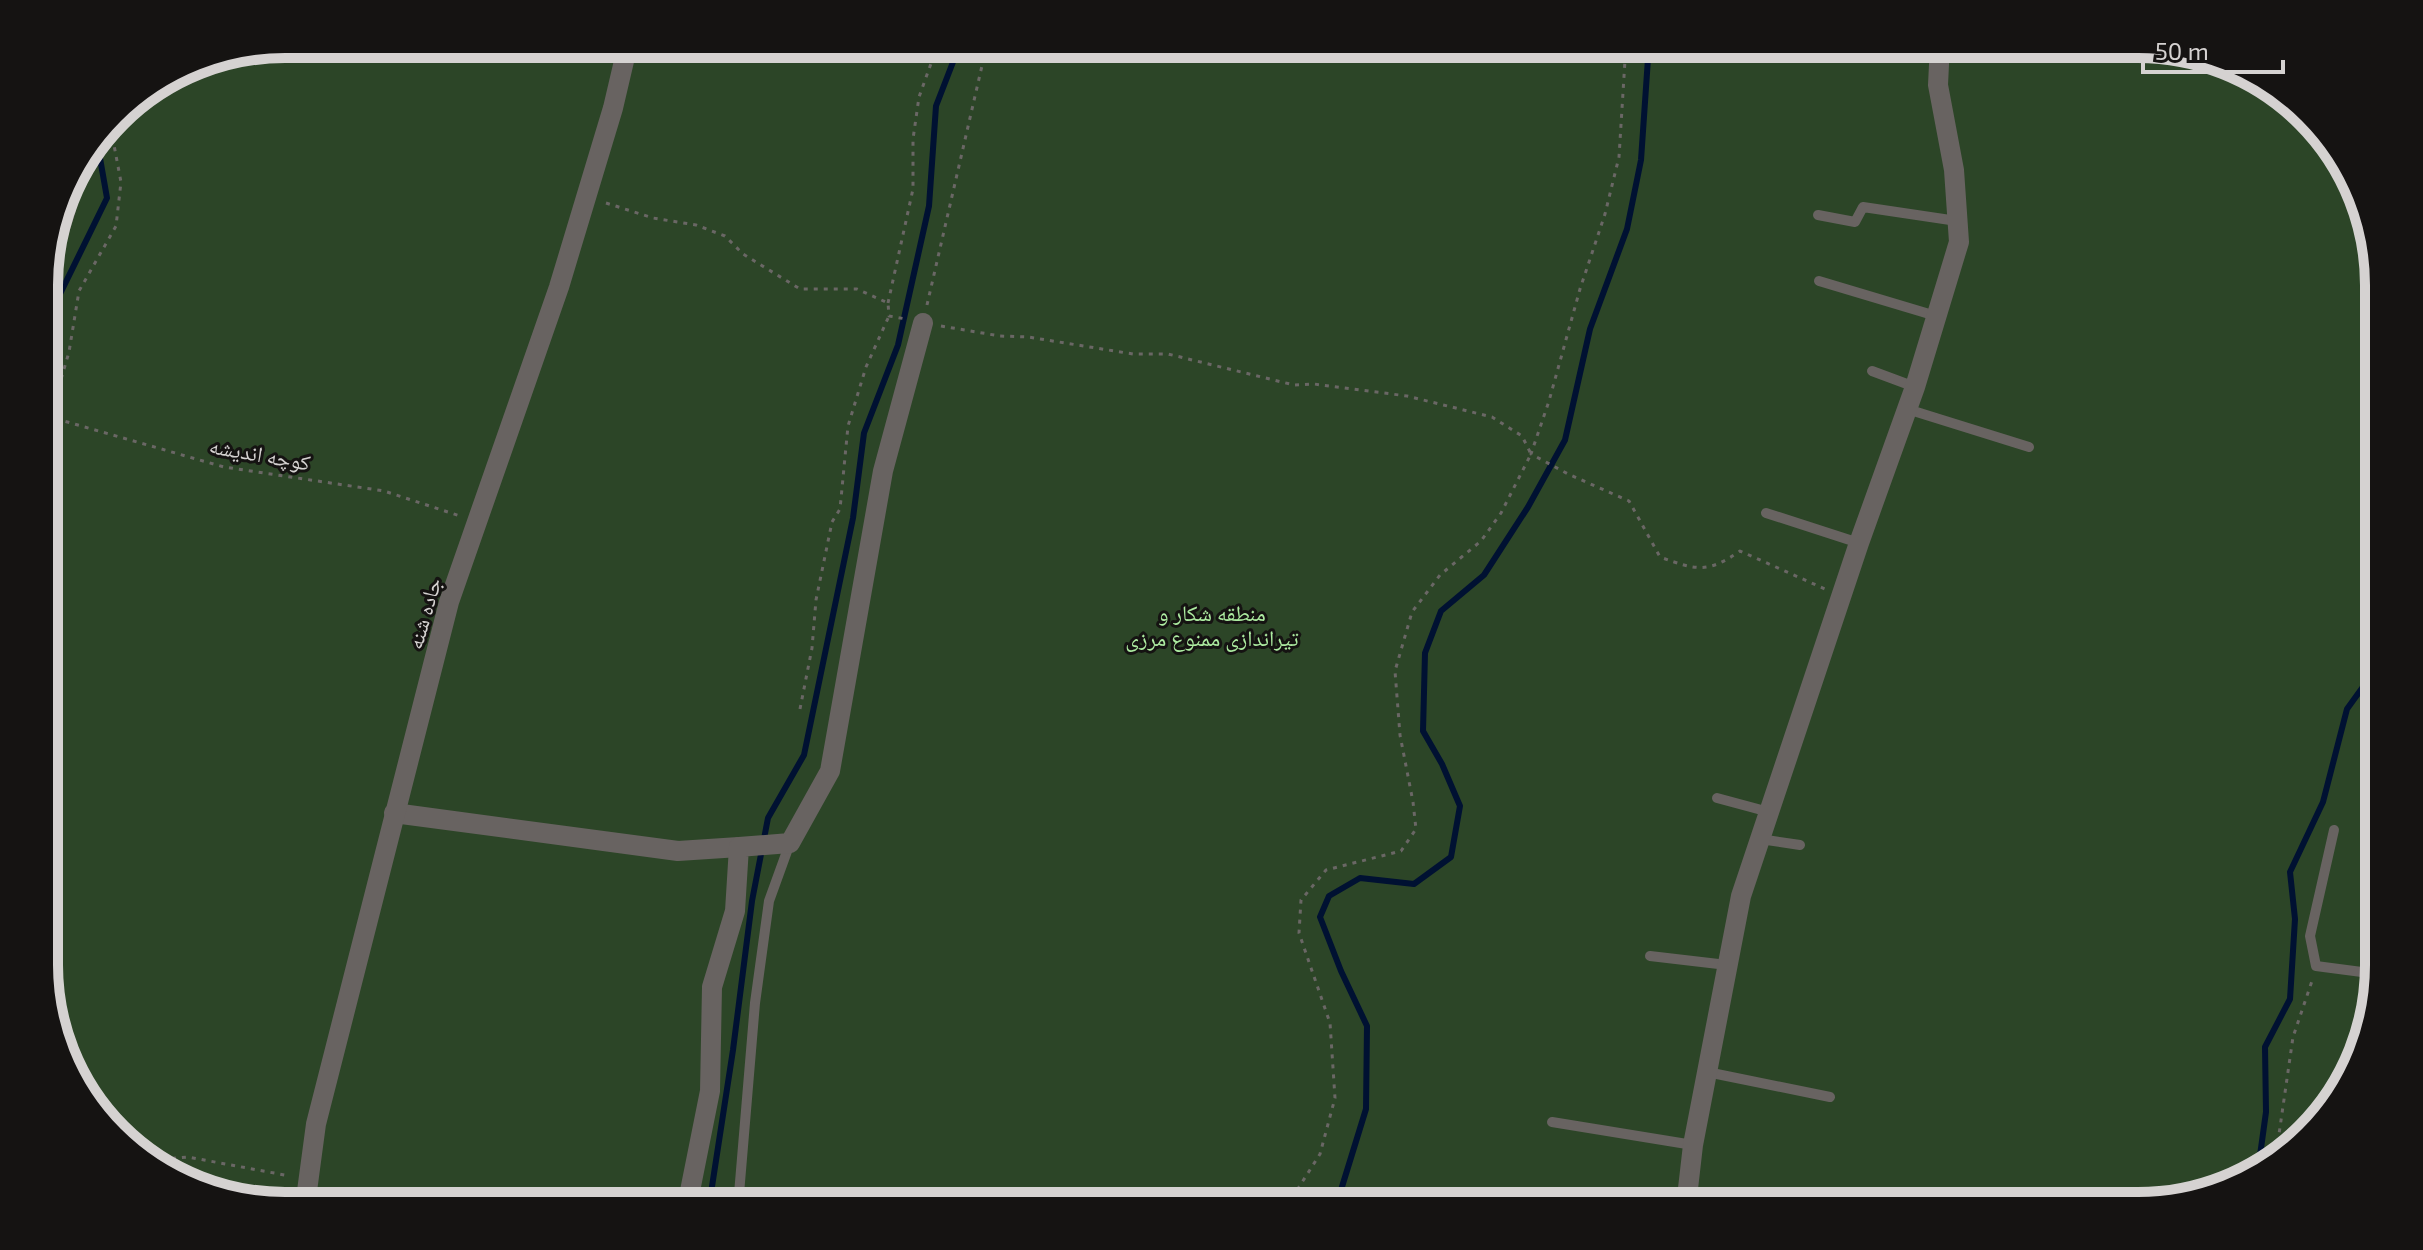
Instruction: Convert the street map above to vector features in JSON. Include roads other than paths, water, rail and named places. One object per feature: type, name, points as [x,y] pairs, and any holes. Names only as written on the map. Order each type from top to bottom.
[{"type":"street","name":"جاده شنه","points":[[307,1192],[316,1124],[449,602],[559,287],[613,108],[625,58]]},
{"type":"street","points":[[1688,1192],[1693,1145],[1741,896],[1859,543],[1915,387],[1959,242],[1954,170],[1938,85],[1939,58]]},
{"type":"street","points":[[394,813],[678,851],[783,843],[830,771],[883,471],[923,323]]},
{"type":"street","points":[[690,1192],[710,1091],[712,987],[735,911],[745,846]]},
{"type":"lane","points":[[1818,215],[1855,222],[1863,207],[1957,221]]},
{"type":"lane","points":[[1819,281],[1936,316]]},
{"type":"lane","points":[[1872,371],[1915,387]]},
{"type":"lane","points":[[1907,409],[2029,447]]},
{"type":"lane","points":[[1766,513],[1859,543]]},
{"type":"lane","points":[[1717,798],[1769,812]]},
{"type":"lane","points":[[2334,830],[2310,936],[2316,966],[2365,972]]},
{"type":"lane","points":[[1760,839],[1800,845]]},
{"type":"lane","points":[[739,1192],[755,1003],[769,901],[783,843]]},
{"type":"lane","points":[[1650,956],[1727,965]]},
{"type":"lane","points":[[1707,1072],[1830,1097]]},
{"type":"lane","points":[[1552,1122],[1693,1145]]},
{"type":"waterway","points":[[711,1192],[752,901],[768,818],[804,755],[853,518],[864,433],[898,345],[929,206],[936,106],[955,58]]},
{"type":"waterway","points":[[1340,1192],[1366,1109],[1367,1026],[1320,917],[1329,896],[1360,878],[1414,884],[1451,857],[1460,806],[1442,764],[1423,731],[1425,653],[1441,611],[1484,575],[1528,507],[1565,440],[1590,329],[1627,229],[1641,160],[1648,58]]},
{"type":"waterway","points":[[58,303],[107,198],[99,155]]},
{"type":"waterway","points":[[2260,1156],[2266,1112],[2265,1047],[2290,999],[2295,919],[2290,872],[2323,802],[2347,709],[2365,684]]},
{"type":"park label","name":"منطقه شکار و تیراندازی ممنوع مرزی","points":[[1212,624]]}]
